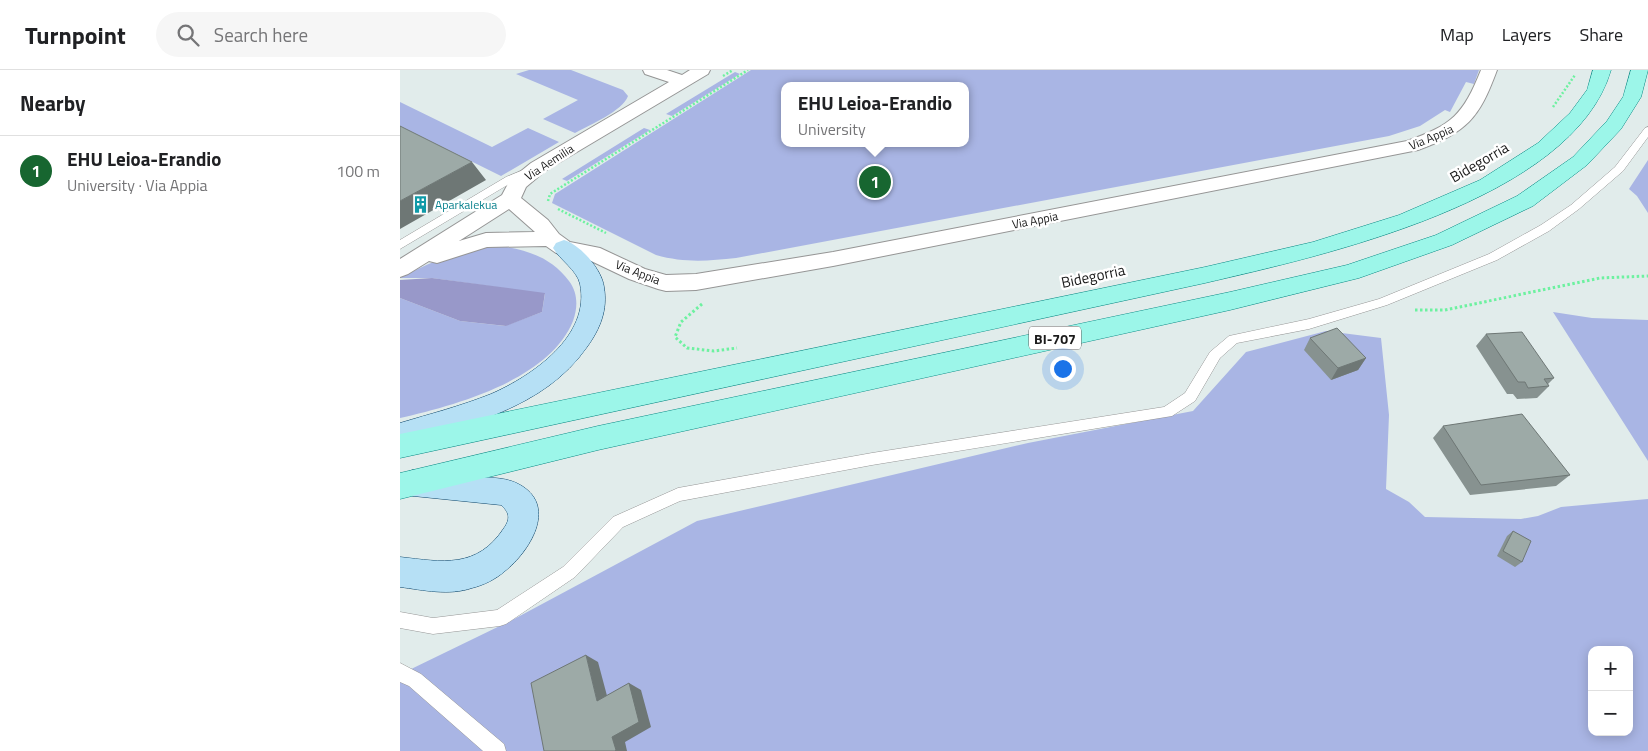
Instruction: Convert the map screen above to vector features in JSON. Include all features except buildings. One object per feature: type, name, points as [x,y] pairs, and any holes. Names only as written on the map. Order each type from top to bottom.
[{"type":"main road","name":"BI-707","points":[[400,446],[981,321],[1205,275],[1335,243],[1407,220],[1487,185],[1545,147],[1577,116],[1596,90],[1602,70]]},
{"type":"main road","name":"BI-707","points":[[406,484],[598,438],[1230,301],[1360,268],[1444,240],[1524,201],[1580,161],[1614,125],[1632,97],[1640,70]]},
{"type":"main road","points":[[400,435],[482,408],[515,394],[545,374],[579,341],[592,318],[595,300],[592,281],[557,243]]},
{"type":"main road","points":[[400,572],[451,578],[474,573],[494,562],[514,542],[522,526],[525,514],[520,503],[511,495],[497,492],[406,484]]},
{"type":"street","points":[[651,70],[683,81]]},
{"type":"street","name":"Via Aemilia","points":[[401,268],[510,199],[517,184],[538,167],[702,70]]},
{"type":"street","name":"Via Appia","points":[[401,268],[486,240],[557,243],[592,253],[637,274],[666,283],[696,282],[765,271],[1378,154],[1430,140],[1462,122],[1482,92],[1489,70]]},
{"type":"street","points":[[510,199],[542,225],[557,243]]},
{"type":"lane","points":[[400,620],[433,626],[500,618],[569,572],[618,522],[678,495],[872,459],[1167,412],[1190,397],[1216,355],[1233,339],[1309,324],[1383,302],[1493,257],[1545,228],[1575,207],[1619,169],[1648,130]]},
{"type":"lane","points":[[400,245],[510,179],[538,167]]},
{"type":"lane","points":[[400,672],[415,680],[497,751]]},
{"type":"path","points":[[717,80],[733,70]]},
{"type":"path","points":[[549,204],[547,199],[550,194],[748,70]]},
{"type":"path","points":[[1548,112],[1562,98],[1577,70]]},
{"type":"path","points":[[558,209],[611,236]]},
{"type":"path","points":[[1383,302],[1413,310],[1445,310],[1600,278],[1648,276]]},
{"type":"path","points":[[709,300],[689,313],[677,326],[675,337],[687,348],[714,351],[742,347]]},
{"type":"shaded area","points":[[529,70],[571,70],[623,90],[628,96],[625,102],[613,112],[575,133],[543,119],[578,100],[516,74]]},
{"type":"shaded area","points":[[751,70],[1479,70],[1474,84],[1466,82],[1450,112],[1445,110],[1420,126],[1389,136],[736,258],[696,261],[666,258],[656,255],[552,203],[555,194]]},
{"type":"shaded area","points":[[735,72],[740,74],[672,116],[666,114]]},
{"type":"shaded area","points":[[400,102],[492,147],[528,128],[559,142],[501,176],[400,126]]},
{"type":"shaded area","points":[[644,128],[650,130],[567,181],[562,179]]},
{"type":"shaded area","points":[[1648,160],[1648,213],[1637,196],[1629,189]]},
{"type":"shaded area","points":[[501,246],[539,256],[555,266],[569,281],[576,295],[576,311],[573,321],[561,342],[544,359],[498,387],[447,406],[400,418],[400,298],[460,321],[505,326],[542,312],[545,294],[432,278],[400,278],[449,256],[475,249]]},
{"type":"shaded area","points":[[432,278],[545,293],[542,312],[506,326],[460,321],[400,298],[400,280]]},
{"type":"shaded area","points":[[1553,312],[1592,318],[1648,320],[1648,461]]},
{"type":"shaded area","points":[[1326,331],[1381,338],[1389,415],[1386,489],[1409,502],[1425,517],[1521,519],[1538,516],[1561,507],[1648,499],[1648,751],[400,751],[400,671],[405,672],[516,618],[697,521],[1028,443],[1193,411],[1246,352]]},
{"type":"place","name":"EHU Leioa-Erandio","points":[[875,182]]},
{"type":"place","name":"Aparkalekua","points":[[421,204]]}]
